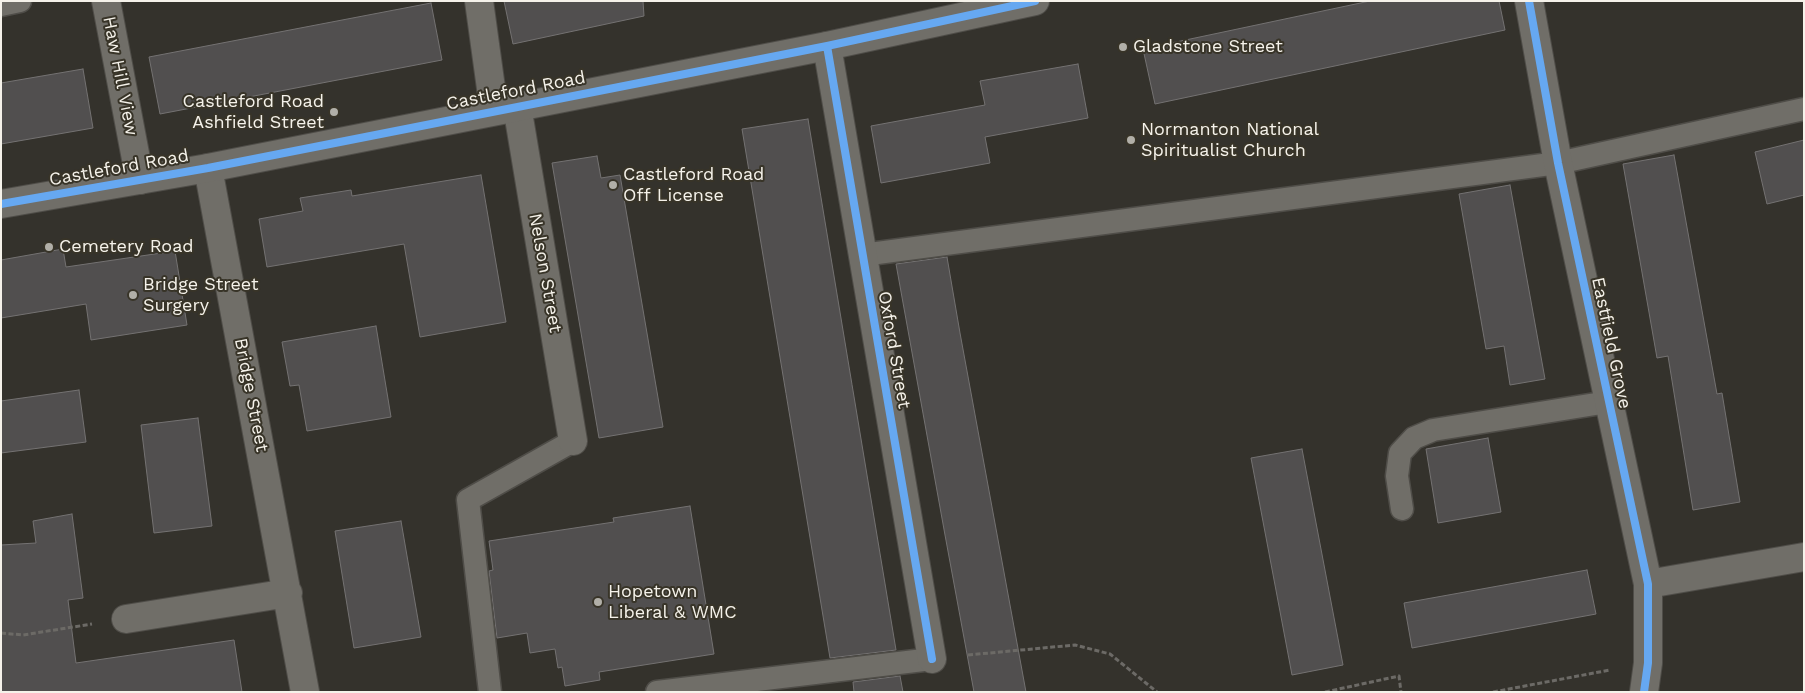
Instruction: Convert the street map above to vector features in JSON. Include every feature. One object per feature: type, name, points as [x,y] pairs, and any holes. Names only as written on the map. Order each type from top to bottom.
[{"type":"street","name":"Haw Hill View","points":[[106,1],[140,180]]},
{"type":"street","name":"Nelson Street","points":[[479,1],[505,108],[573,441]]},
{"type":"street","name":"Castleford Road","points":[[1,204],[208,168],[827,46],[1035,1]]},
{"type":"street","name":"Eastfield Grove","points":[[1529,1],[1558,163],[1648,584],[1648,663],[1644,692]]},
{"type":"street","name":"Oxford Street","points":[[827,46],[932,659]]},
{"type":"street","name":"Bridge Street","points":[[208,168],[305,692]]},
{"type":"street","points":[[1648,584],[1804,557]]},
{"type":"street","points":[[126,619],[288,593]]},
{"type":"lane","points":[[1,5],[20,1]]},
{"type":"lane","points":[[862,255],[1558,163],[1804,109]]},
{"type":"lane","points":[[1402,509],[1397,476],[1400,453],[1414,438],[1432,430],[1608,402]]},
{"type":"lane","points":[[490,692],[468,500],[573,441]]},
{"type":"lane","points":[[657,692],[932,659]]},
{"type":"path","points":[[1,633],[24,635],[126,619]]},
{"type":"path","points":[[932,659],[1075,645],[1110,654],[1157,692]]},
{"type":"path","points":[[1493,692],[1648,663]]},
{"type":"path","points":[[1325,692],[1399,676],[1401,692]]},
{"type":"building","points":[[504,1],[643,1],[644,16],[513,44]]},
{"type":"building","points":[[1370,1],[1499,1],[1505,30],[1155,104],[1143,49]]},
{"type":"building","points":[[431,3],[442,60],[160,114],[149,57]]},
{"type":"building","points":[[1078,64],[1088,118],[985,137],[990,163],[881,183],[871,126],[985,105],[980,81]]},
{"type":"building","points":[[83,69],[93,128],[1,144],[1,83]]},
{"type":"building","points":[[808,119],[896,650],[830,658],[742,129]]},
{"type":"building","points":[[1804,140],[1804,195],[1767,204],[1755,152]]},
{"type":"building","points":[[1674,155],[1717,394],[1722,393],[1740,502],[1693,510],[1668,356],[1657,358],[1623,164]]},
{"type":"building","points":[[597,156],[601,178],[620,175],[663,427],[599,438],[552,163]]},
{"type":"building","points":[[481,175],[506,322],[420,337],[404,244],[267,267],[259,219],[303,211],[300,198],[351,190],[352,196]]},
{"type":"building","points":[[1510,185],[1545,379],[1510,385],[1504,346],[1486,349],[1459,194]]},
{"type":"building","name":"Bridge Street Surgery","points":[[63,249],[66,267],[175,251],[187,325],[91,340],[86,304],[1,318],[1,260]]},
{"type":"building","points":[[947,257],[1026,692],[974,692],[945,535],[896,264]]},
{"type":"building","points":[[376,326],[391,417],[307,431],[299,385],[290,386],[282,342]]},
{"type":"building","points":[[79,390],[86,442],[1,453],[1,401]]},
{"type":"building","points":[[198,418],[212,526],[154,533],[141,425]]},
{"type":"building","points":[[1488,438],[1501,512],[1438,523],[1426,449]]},
{"type":"building","points":[[1302,449],[1343,665],[1292,675],[1251,458]]},
{"type":"building","name":"Hopetown Liberal & WMC","points":[[690,506],[714,654],[599,672],[600,680],[565,686],[562,667],[558,668],[555,649],[530,653],[527,633],[497,638],[489,571],[493,570],[489,541],[614,522],[613,518]]},
{"type":"building","points":[[72,514],[83,598],[68,600],[76,663],[234,640],[242,692],[1,692],[1,545],[36,543],[33,521]]},
{"type":"building","points":[[401,521],[421,637],[354,648],[335,531]]},
{"type":"building","points":[[1587,570],[1596,614],[1412,648],[1404,603]]},
{"type":"building","points":[[900,676],[903,692],[854,692],[853,682]]},
{"type":"cycle path","points":[[1,204],[208,168],[827,46],[1035,1]]},
{"type":"cycle path","points":[[1529,1],[1558,163],[1648,584],[1648,663],[1644,692]]},
{"type":"cycle path","points":[[827,46],[932,659]]},
{"type":"place","name":"Gladstone Street","points":[[1123,47]]},
{"type":"place","name":"Castleford Road Ashfield Street","points":[[334,112]]},
{"type":"place","name":"Normanton National Spiritualist Church","points":[[1131,140]]},
{"type":"place","name":"Castleford Road Off License","points":[[613,185]]},
{"type":"place","name":"Cemetery Road","points":[[49,247]]},
{"type":"place","name":"Bridge Street Surgery","points":[[133,295]]},
{"type":"place","name":"Hopetown Liberal & WMC","points":[[598,602]]}]
